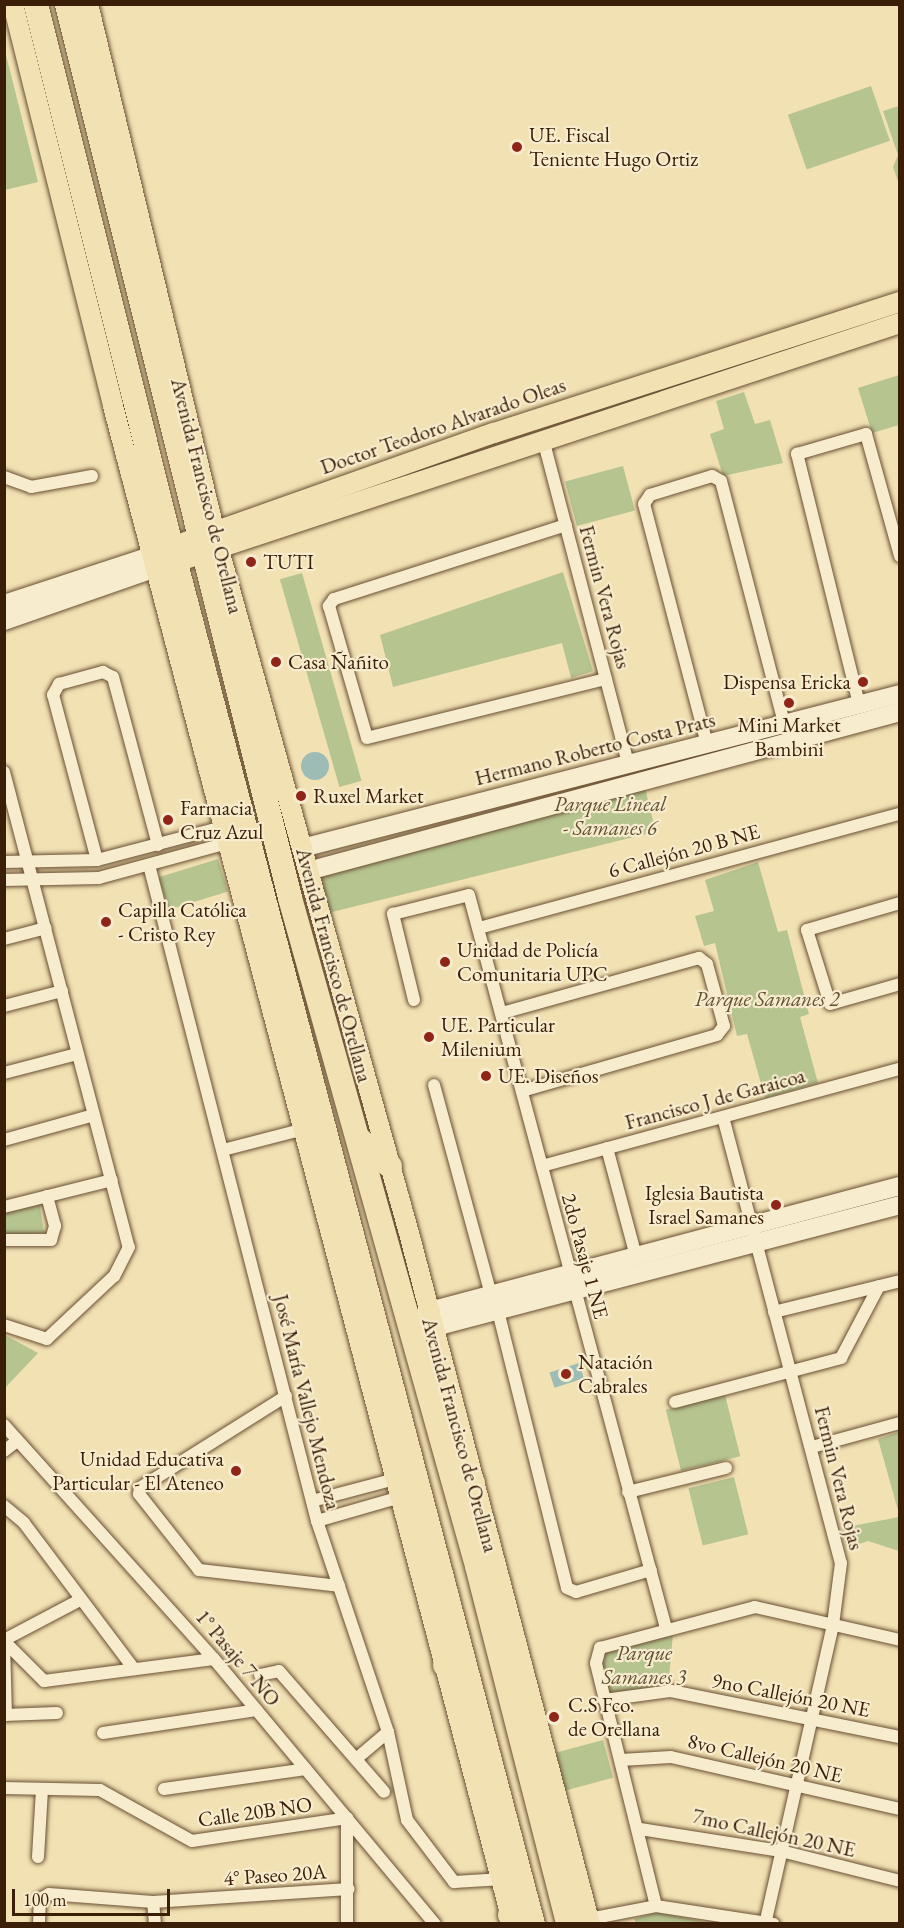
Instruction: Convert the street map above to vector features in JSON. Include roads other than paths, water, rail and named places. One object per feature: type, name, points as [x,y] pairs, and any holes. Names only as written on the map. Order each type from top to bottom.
[{"type":"highway","points":[[36,4],[164,558],[475,1702],[511,1875],[511,1919]]},
{"type":"highway","name":"Avenida Francisco de Orellana","points":[[67,4],[208,543],[290,898],[477,1566],[582,1922]]},
{"type":"highway","points":[[359,1139],[390,1167]]},
{"type":"highway","points":[[473,1483],[477,1566]]},
{"type":"highway","points":[[445,1665],[475,1702]]},
{"type":"highway","points":[[511,1875],[533,1923]]},
{"type":"main road","points":[[13,4],[164,558],[226,835],[445,1665],[511,1875]]},
{"type":"main road","name":"Avenida Francisco de Orellana","points":[[88,4],[208,543],[302,848],[390,1167],[473,1483],[582,1922]]},
{"type":"main road","name":"Doctor Teodoro Alvarado Oleas","points":[[164,558],[900,302]]},
{"type":"main road","name":"Doctor Teodoro Alvarado Oleas","points":[[208,543],[543,439],[900,323]]},
{"type":"street","points":[[859,704],[797,454],[866,434],[900,556]]},
{"type":"street","name":"Fermin Vera Rojas","points":[[543,439],[628,764]]},
{"type":"street","points":[[4,477],[31,487],[92,476]]},
{"type":"street","points":[[707,744],[644,504],[650,495],[712,476],[721,481],[784,723]]},
{"type":"street","points":[[566,525],[334,599],[332,618],[367,738],[606,679]]},
{"type":"street","name":"Doctor Teodoro Alvarado Oleas","points":[[4,604],[164,558]]},
{"type":"street","name":"Doctor Teodoro Alvarado Oleas","points":[[4,621],[164,558]]},
{"type":"street","points":[[98,860],[53,695],[59,684],[103,672],[112,677],[158,845]]},
{"type":"street","name":"Hermano Roberto Costa Prats","points":[[308,871],[517,814],[821,723],[859,704],[900,693]]},
{"type":"street","name":"Hermano Roberto Costa Prats","points":[[302,848],[784,723],[821,723],[900,712]]},
{"type":"street","points":[[4,772],[77,1053],[129,1233],[125,1262],[47,1339],[4,1325]]},
{"type":"street","points":[[512,794],[517,814]]},
{"type":"street","name":"6 Callejón 20 B NE","points":[[479,928],[900,814]]},
{"type":"street","points":[[4,862],[98,860],[158,845],[226,835]]},
{"type":"street","points":[[4,880],[85,880],[149,865],[226,835]]},
{"type":"street","name":"José María Vallejo Mendoza","points":[[149,865],[317,1521],[388,1732],[411,1830],[454,1882],[511,1875]]},
{"type":"street","name":"2do Pasaje 1 NE","points":[[414,1000],[393,914],[469,895],[666,1628]]},
{"type":"street","points":[[900,903],[807,930],[830,1004],[900,984]]},
{"type":"street","points":[[4,939],[46,928]]},
{"type":"street","points":[[502,1013],[704,960],[722,1031],[522,1091]]},
{"type":"street","points":[[4,1006],[62,991]]},
{"type":"street","points":[[4,1073],[77,1053]]},
{"type":"street","name":"Francisco J de Garaicoa","points":[[542,1166],[900,1069]]},
{"type":"street","points":[[434,1085],[494,1303],[567,1588],[576,1592],[651,1570]]},
{"type":"street","points":[[4,1140],[94,1115]]},
{"type":"street","name":"Fermin Vera Rojas","points":[[723,1117],[752,1234],[812,1447],[841,1563],[833,1625],[795,1786],[768,1923]]},
{"type":"street","points":[[223,1150],[304,1129]]},
{"type":"street","points":[[607,1148],[636,1256]]},
{"type":"street","points":[[4,1207],[112,1180]]},
{"type":"street","points":[[429,1320],[752,1234],[900,1186]]},
{"type":"street","points":[[4,1240],[51,1240],[55,1226],[48,1196]]},
{"type":"street","points":[[572,1282],[636,1256],[900,1205]]},
{"type":"street","points":[[774,1312],[900,1281]]},
{"type":"street","points":[[675,1402],[848,1353],[879,1286]]},
{"type":"street","points":[[286,1396],[140,1488],[139,1494],[199,1570],[339,1586]]},
{"type":"street","points":[[812,1447],[900,1423]]},
{"type":"street","name":"1° Pasaje 7 NO","points":[[4,1425],[214,1659],[435,1923]]},
{"type":"street","points":[[4,1451],[16,1441]]},
{"type":"street","points":[[628,1492],[726,1468]]},
{"type":"street","points":[[312,1500],[398,1488]]},
{"type":"street","points":[[317,1521],[398,1488]]},
{"type":"street","points":[[4,1506],[24,1522],[134,1670]]},
{"type":"street","points":[[4,1641],[80,1600]]},
{"type":"street","points":[[656,1906],[639,1829],[604,1700],[596,1663],[600,1648],[666,1628],[754,1607],[900,1640]]},
{"type":"street","points":[[4,1641],[44,1681],[214,1659]]},
{"type":"street","points":[[4,1641],[5,1715],[57,1713]]},
{"type":"street","points":[[260,1675],[279,1671],[384,1792]]},
{"type":"street","name":"9no Callejón 20 NE","points":[[604,1700],[671,1691],[900,1737]]},
{"type":"street","points":[[104,1733],[256,1710]]},
{"type":"street","points":[[356,1759],[388,1732]]},
{"type":"street","name":"8vo Callejón 20 NE","points":[[621,1760],[671,1757],[900,1809]]},
{"type":"street","points":[[164,1789],[306,1769]]},
{"type":"street","name":"Calle 20B NO","points":[[4,1788],[100,1790],[192,1841],[346,1818]]},
{"type":"street","points":[[38,1857],[42,1789]]},
{"type":"street","points":[[346,1818],[349,1889],[347,1923]]},
{"type":"street","name":"7mo Callejón 20 NE","points":[[639,1829],[781,1851],[900,1881]]},
{"type":"street","name":"4° Paseo 20A","points":[[39,1923],[40,1899],[49,1894],[153,1902],[349,1889]]},
{"type":"street","points":[[153,1902],[155,1923]]},
{"type":"street","points":[[582,1922],[656,1906],[768,1923]]},
{"type":"water","points":[[315,752],[325,756],[329,766],[325,776],[315,780],[305,776],[301,766],[305,756]]},
{"type":"water","name":"Natación Cabrales","points":[[579,1363],[584,1378],[554,1388],[550,1373]]},
{"type":"place","name":"UE. Fiscal Teniente Hugo Ortiz","points":[[517,147]]},
{"type":"place","name":"TUTI","points":[[251,562]]},
{"type":"place","name":"Casa Ñañito","points":[[276,662]]},
{"type":"place","name":"Dispensa Ericka","points":[[863,682]]},
{"type":"place","name":"Mini Market Bambini","points":[[789,703]]},
{"type":"place","name":"Ruxel Market","points":[[301,796]]},
{"type":"place","name":"Farmacia Cruz Azul","points":[[168,820]]},
{"type":"place","name":"Capilla Católica - Cristo Rey","points":[[106,922]]},
{"type":"place","name":"Unidad de Policía Comunitaria UPC","points":[[445,962]]},
{"type":"place","name":"UE. Particular Milenium","points":[[429,1037]]},
{"type":"place","name":"UE. Diseños","points":[[486,1076]]},
{"type":"place","name":"Iglesia Bautista Israel Samanes","points":[[776,1205]]},
{"type":"place","name":"Natación Cabrales","points":[[566,1374]]},
{"type":"place","name":"Unidad Educativa Particular - El Ateneo","points":[[236,1471]]},
{"type":"place","name":"C.S Fco. de Orellana","points":[[554,1717]]},
{"type":"park label","name":"Parque Lineal - Samanes 6","points":[[610,816]]},
{"type":"park label","name":"Parque Samanes 2","points":[[767,999]]},
{"type":"park label","name":"Parque Samanes 3","points":[[644,1665]]}]
